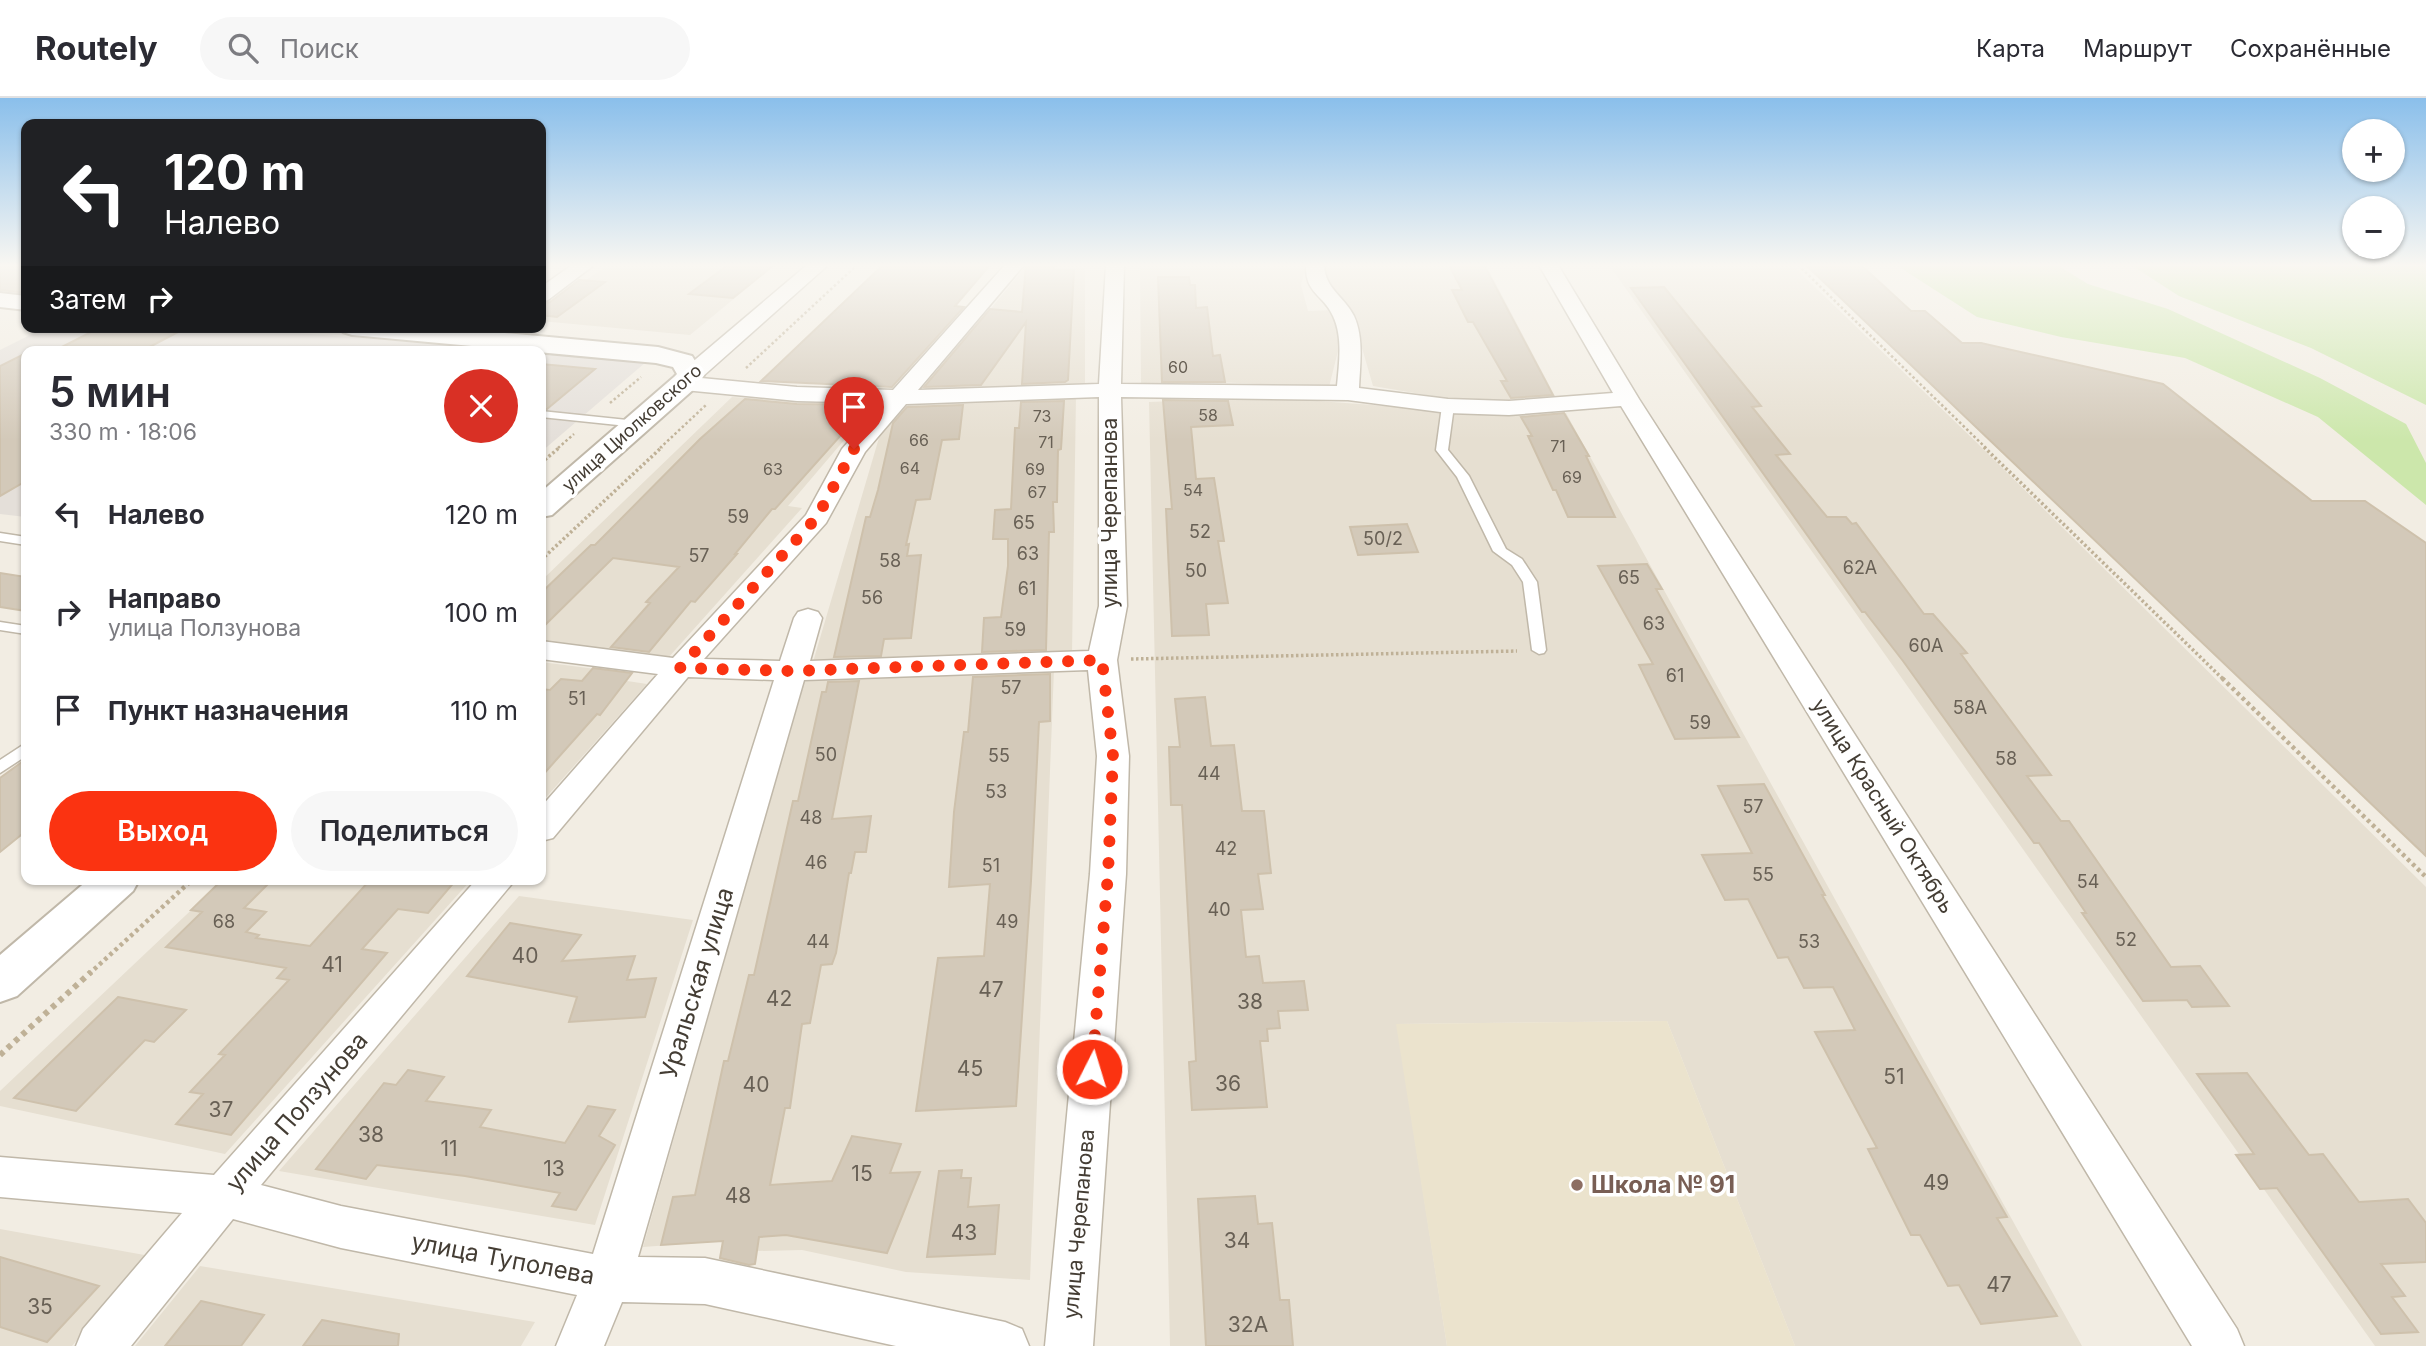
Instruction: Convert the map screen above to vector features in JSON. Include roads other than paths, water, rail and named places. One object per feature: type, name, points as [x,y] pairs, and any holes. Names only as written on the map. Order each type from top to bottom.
[{"type":"street","name":"улица Циолковского","points":[[546,504],[752,323]]},
{"type":"street","points":[[546,823],[680,668],[817,517],[854,449],[964,323]]},
{"type":"street","name":"улица Черепанова","points":[[1069,1346],[1108,874],[1113,756],[1102,660],[1113,606],[1110,390],[1113,323]]},
{"type":"street","points":[[1346,323],[1348,330],[1348,393]]},
{"type":"street","name":"улица Красный Октябрь","points":[[1583,323],[2220,1346]]},
{"type":"street","points":[[486,333],[658,355],[683,362],[687,379],[726,387],[797,394],[899,397],[1110,390],[1169,393],[1348,393],[1448,406],[1508,408],[1628,398]]},
{"type":"street","name":"Уральская улица","points":[[580,1346],[608,1279],[808,618]]},
{"type":"street","points":[[546,651],[680,668],[792,671],[1102,660]]},
{"type":"street","points":[[0,983],[111,885]]},
{"type":"street","name":"улица Ползунова","points":[[100,1346],[224,1196],[493,885]]},
{"type":"street","name":"улица Туполева","points":[[0,1177],[224,1196],[341,1227],[608,1279],[705,1281],[1005,1346]]},
{"type":"lane","points":[[1448,406],[1442,450],[1463,477],[1500,551],[1517,562],[1530,582],[1539,650]]},
{"type":"lane","points":[[546,415],[637,424]]},
{"type":"lane","points":[[0,537],[21,540]]},
{"type":"lane","points":[[0,626],[21,629]]},
{"type":"lane","points":[[0,768],[21,752]]},
{"type":"place","name":"Школа № 91","points":[[1577,1185]]}]
